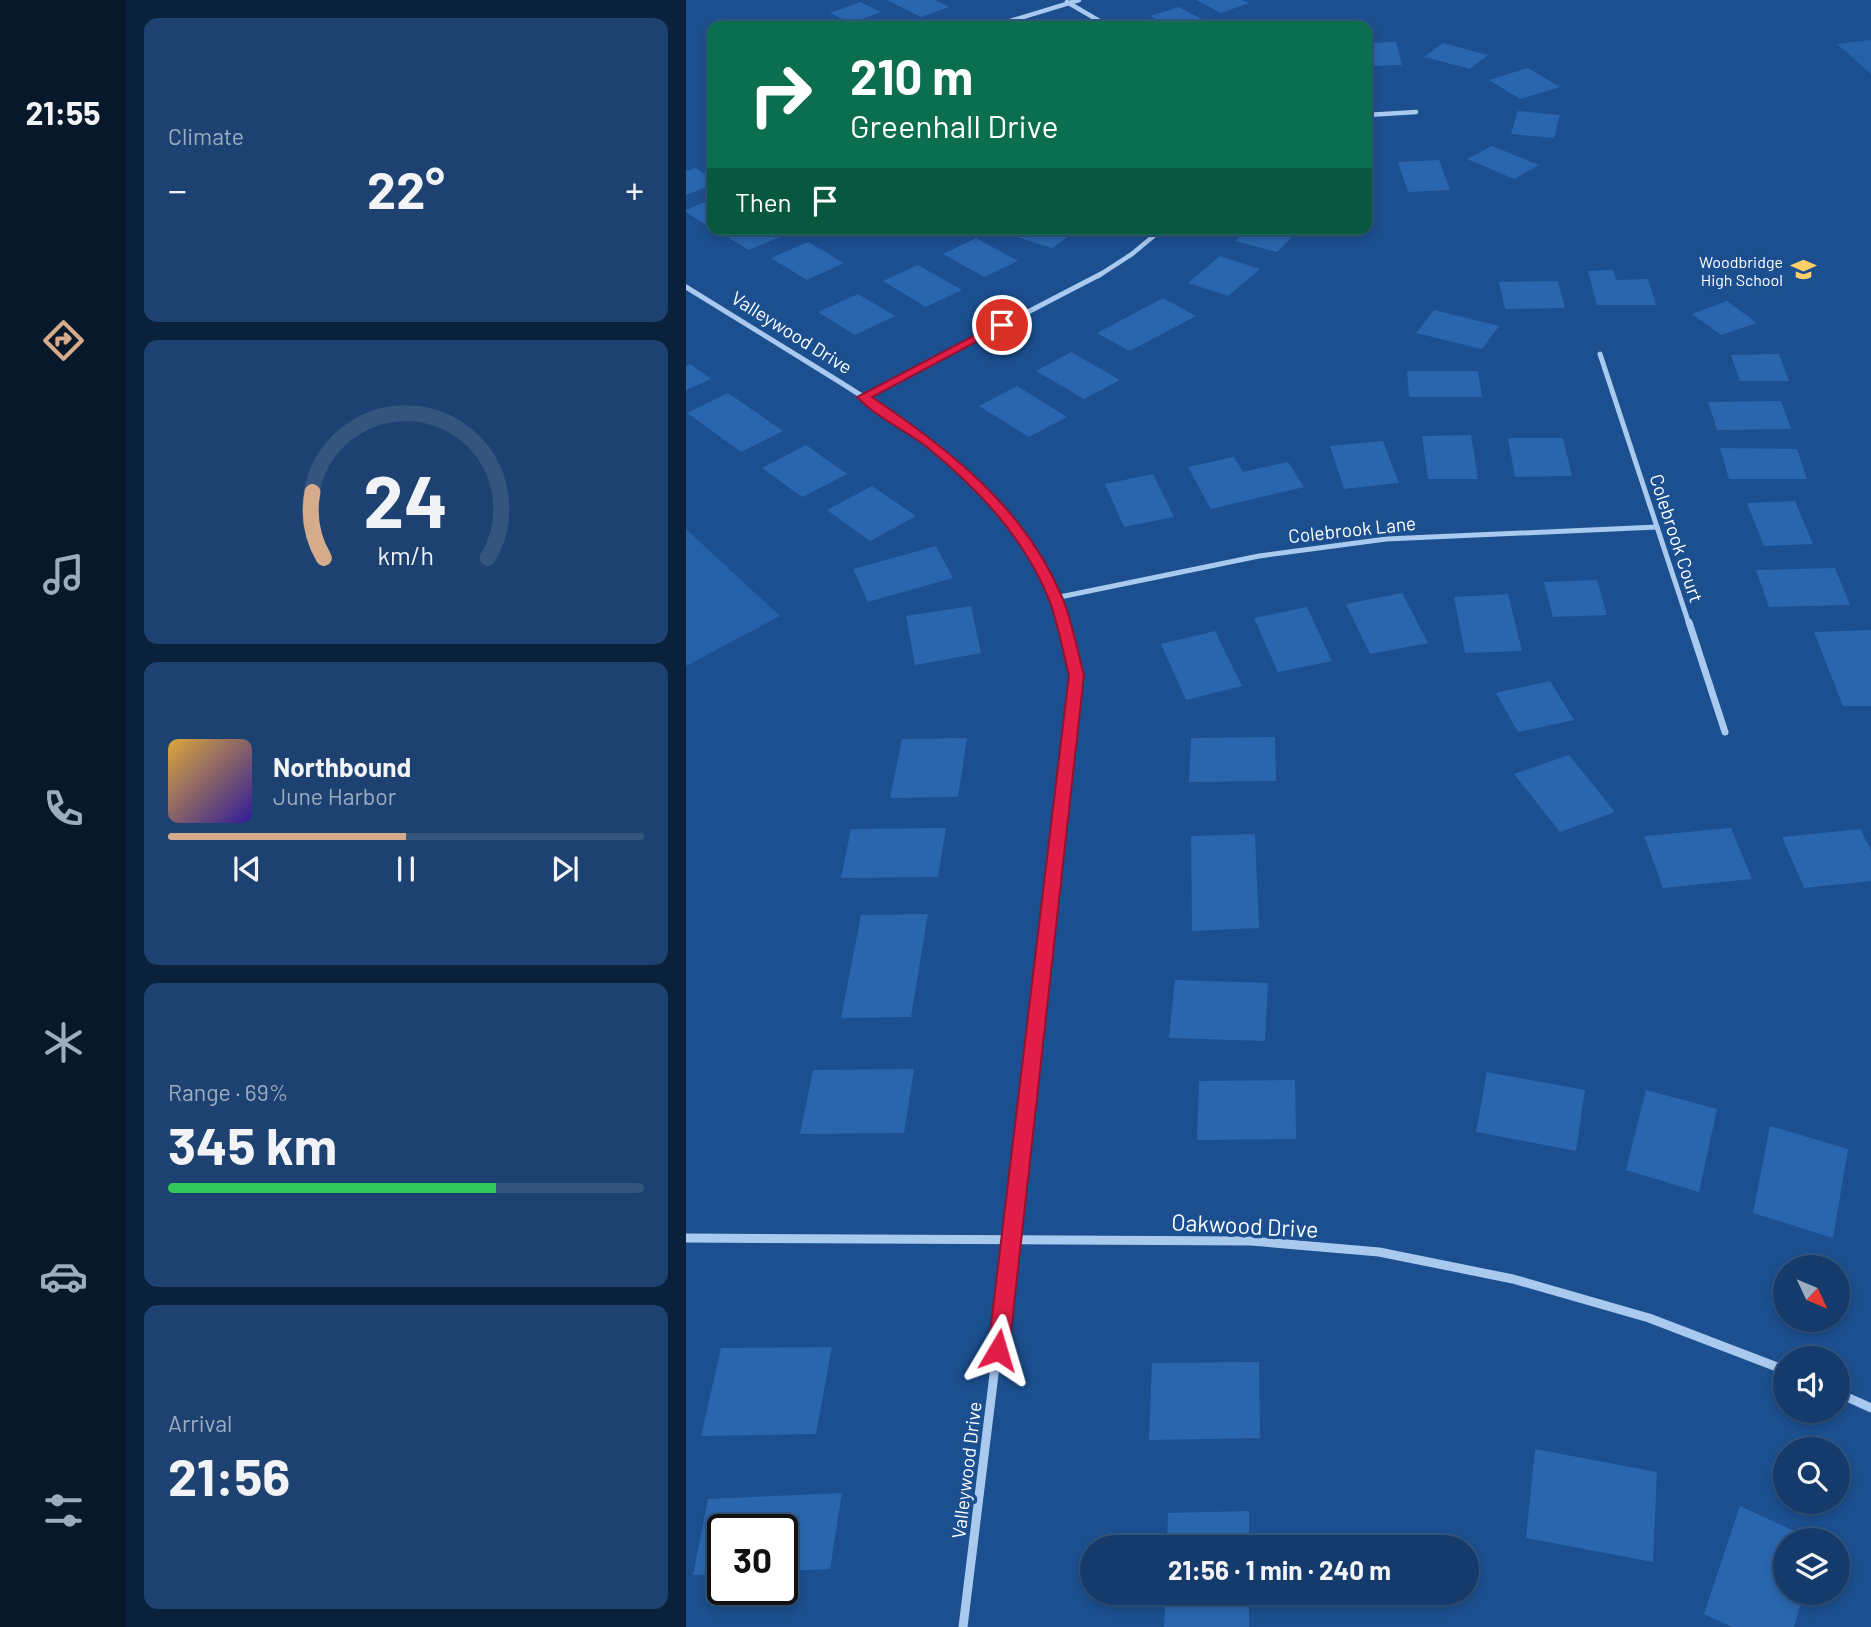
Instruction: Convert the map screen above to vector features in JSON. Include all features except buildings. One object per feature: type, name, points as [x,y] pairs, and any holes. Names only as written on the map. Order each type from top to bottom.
[{"type":"street","points":[[1063,0],[1100,21]]},
{"type":"street","points":[[1010,21],[1079,0]]},
{"type":"street","points":[[1372,115],[1416,112]]},
{"type":"street","points":[[864,397],[1094,278],[1132,254],[1155,235]]},
{"type":"street","name":"Valleywood Drive","points":[[686,286],[864,397],[917,433],[969,475],[1006,514],[1036,559],[1055,598],[1076,675],[1012,1239],[963,1627]]},
{"type":"street","name":"Colebrook Court","points":[[1600,354],[1725,732]]},
{"type":"street","name":"Colebrook Lane","points":[[1055,598],[1259,556],[1386,539],[1657,527]]},
{"type":"street","name":"Oakwood Drive","points":[[686,1238],[1251,1241],[1380,1252],[1513,1279],[1637,1314],[1773,1365]]},
{"type":"street","points":[[1850,1398],[1871,1408]]},
{"type":"shaded area","points":[[1871,40],[1871,74],[1837,44]]},
{"type":"shaded area","points":[[686,529],[780,616],[686,666]]},
{"type":"place","name":"Woodbridge High School","points":[[1803,270]]},
{"type":"route","points":[[998,1350],[1076,675],[1072,652],[1055,598],[1036,559],[1006,514],[969,475],[917,433],[864,397],[1002,325]]}]
